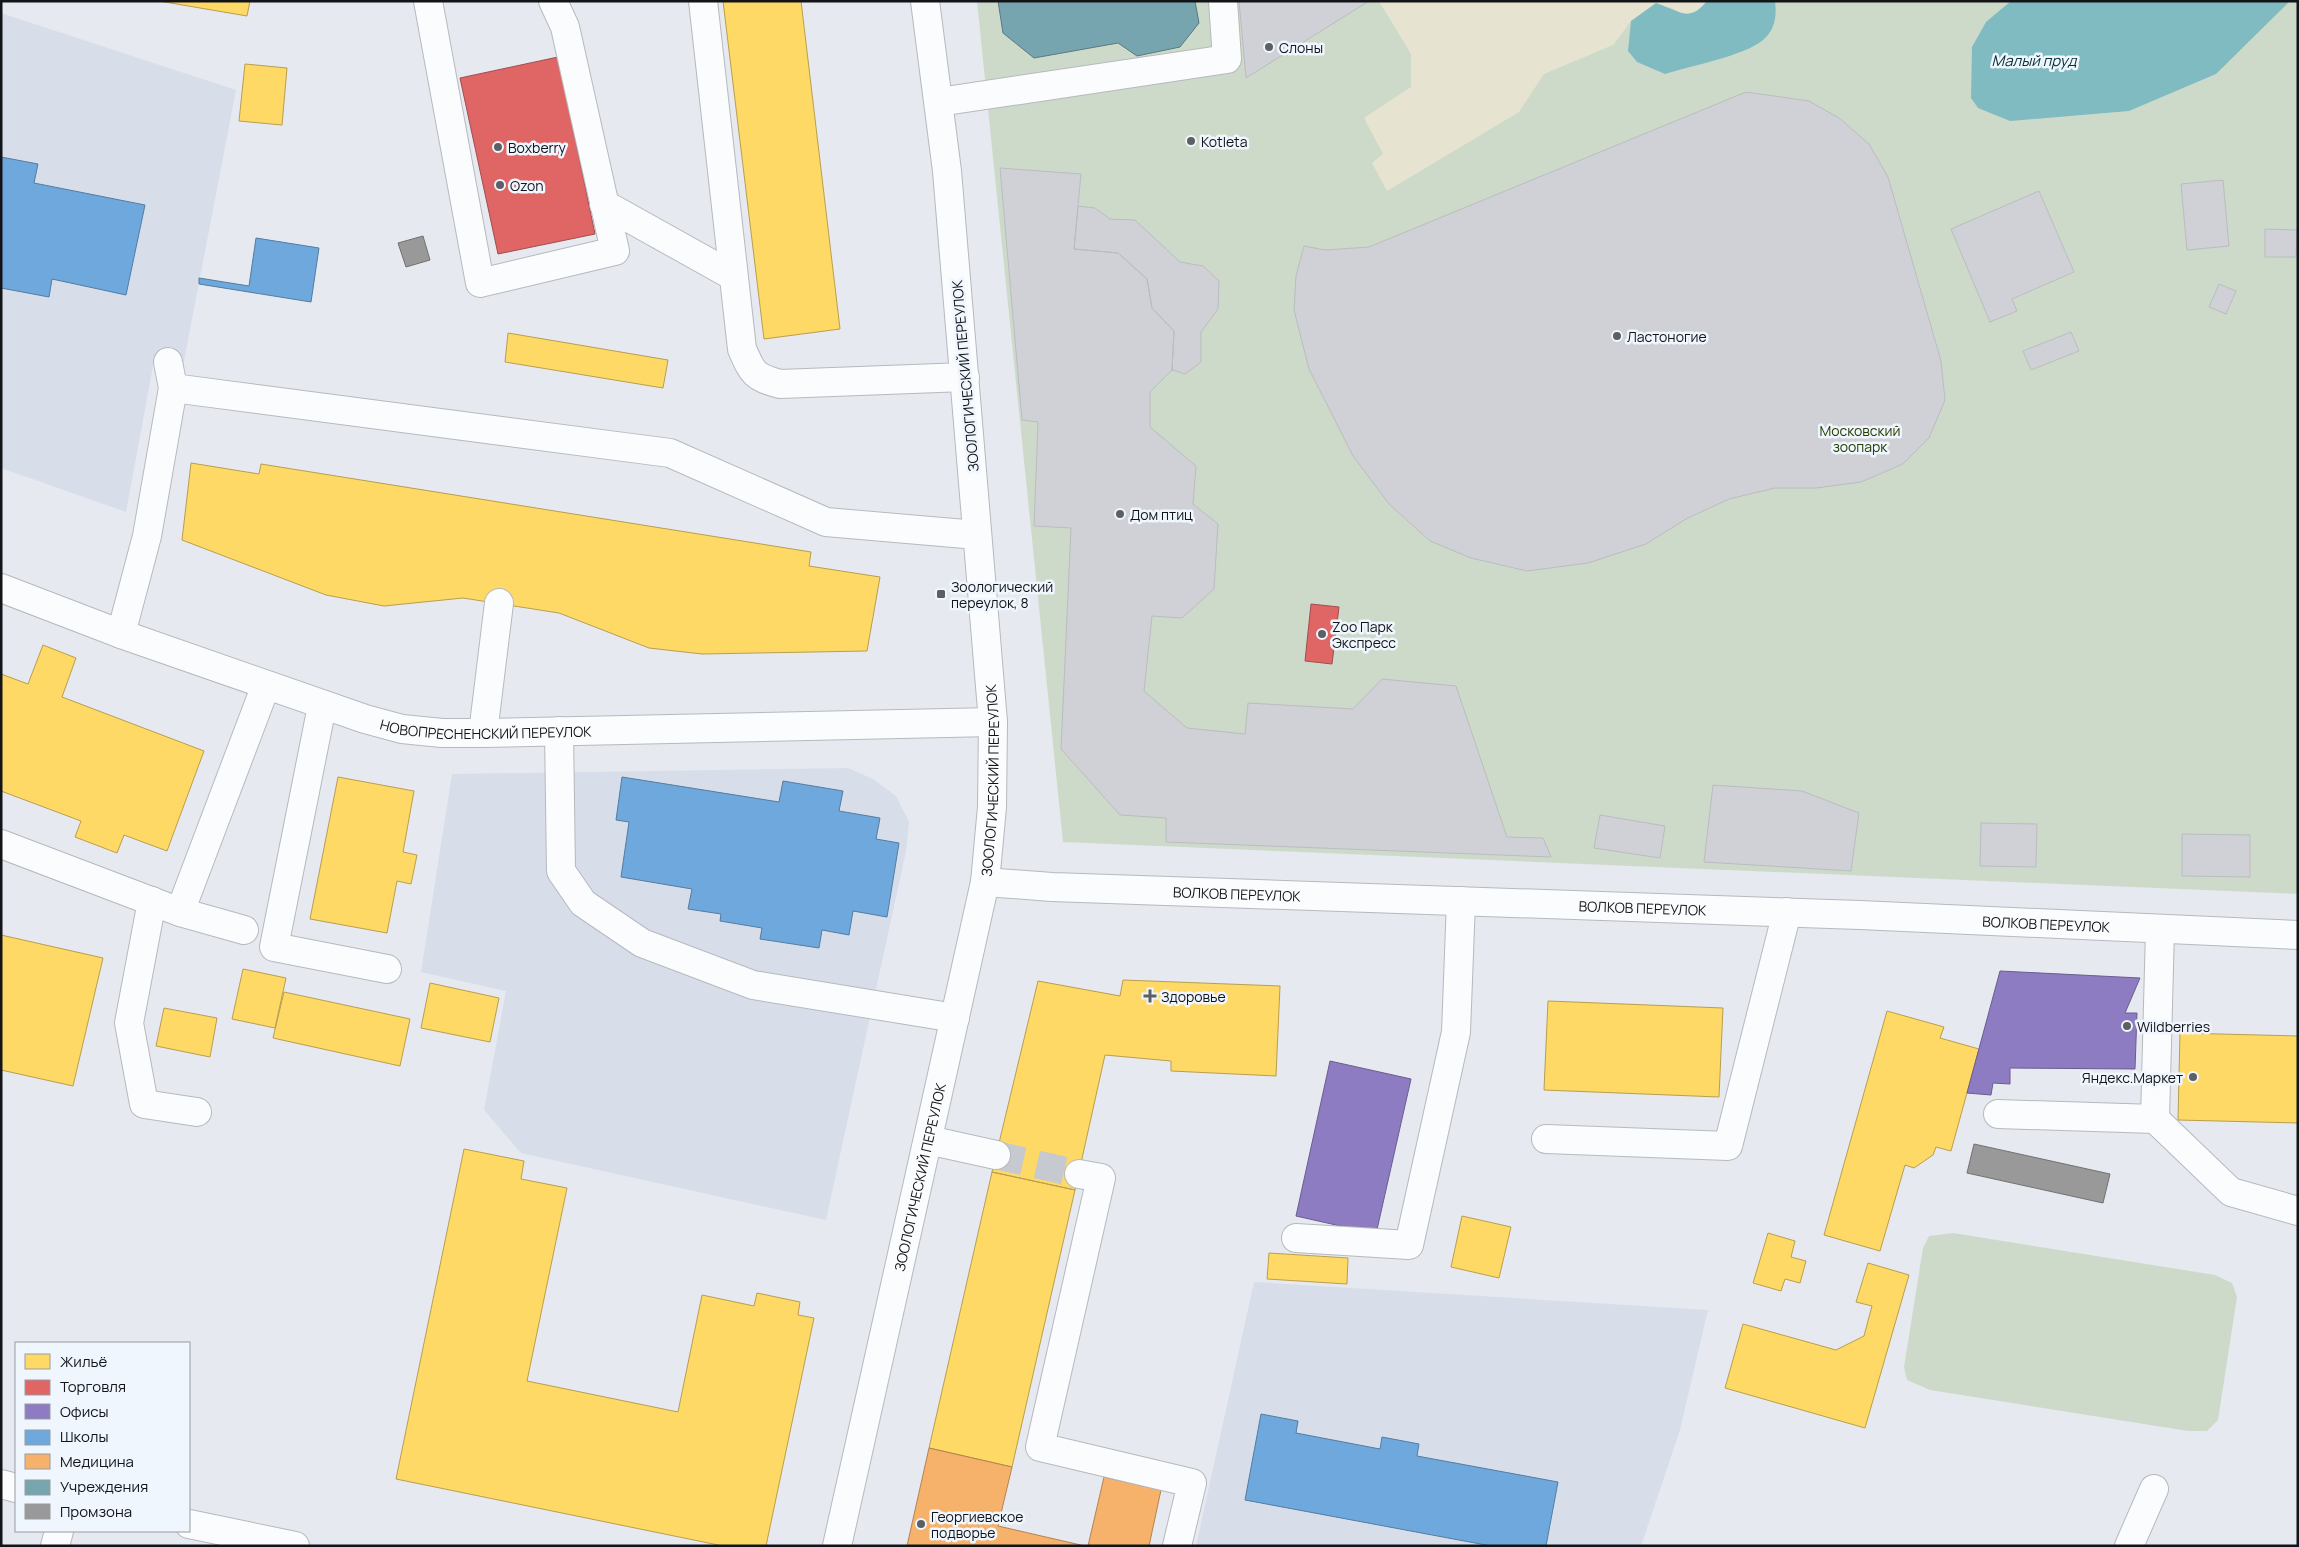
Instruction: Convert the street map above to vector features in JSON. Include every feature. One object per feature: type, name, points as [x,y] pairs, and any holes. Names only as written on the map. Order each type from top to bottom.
[{"type":"street","points":[[428,1],[480,283],[615,251],[565,27],[554,1]]},
{"type":"street","name":"ЗООЛОГИЧЕСКИЙ ПЕРЕУЛОК","points":[[837,1546],[985,882],[992,807],[993,722],[965,377],[947,171],[925,1]]},
{"type":"street","points":[[939,102],[1227,59],[1223,1]]},
{"type":"street","points":[[703,2],[742,349],[758,378],[780,384],[965,377]]},
{"type":"street","points":[[604,204],[733,276]]},
{"type":"street","points":[[121,634],[147,536],[170,375],[670,453],[826,522],[977,535]]},
{"type":"street","name":"НОВОПРЕСНЕНСКИЙ ПЕРЕУЛОК","points":[[1,588],[121,634],[322,706],[402,728],[442,733],[484,733],[993,722]]},
{"type":"street","points":[[484,733],[499,604]]},
{"type":"street","points":[[180,912],[266,685]]},
{"type":"street","points":[[322,706],[274,947],[387,969]]},
{"type":"street","points":[[559,731],[561,871],[582,903],[642,942],[753,985],[955,1018]]},
{"type":"street","points":[[1,844],[180,912],[244,930]]},
{"type":"street","name":"ВОЛКОВ ПЕРЕУЛОК","points":[[985,882],[1052,887],[1787,912],[2298,935]]},
{"type":"street","points":[[152,901],[129,1023],[144,1104],[197,1112]]},
{"type":"street","points":[[1296,1238],[1409,1246],[1456,1032],[1461,901]]},
{"type":"street","points":[[1546,1139],[1728,1146],[1787,912]]},
{"type":"street","points":[[2155,1119],[2160,929]]},
{"type":"street","points":[[1998,1114],[2155,1119],[2231,1192],[2298,1211]]},
{"type":"street","points":[[928,1140],[996,1155]]},
{"type":"street","points":[[1079,1174],[1101,1178],[1040,1447],[1192,1483],[1177,1546]]},
{"type":"street","points":[[1,1484],[15,1488]]},
{"type":"street","points":[[2129,1546],[2154,1489]]},
{"type":"street","points":[[190,1524],[294,1546]]},
{"type":"street","points":[[55,1546],[59,1532]]},
{"type":"shaded area","points":[[1,13],[236,90],[183,366],[154,361],[126,512],[1,468]]},
{"type":"shaded area","points":[[848,768],[873,779],[896,796],[909,822],[906,851],[826,1220],[521,1153],[484,1110],[506,991],[421,972],[452,774]]},
{"type":"shaded area","points":[[1254,1282],[1708,1310],[1680,1430],[1641,1546],[1196,1546]]},
{"type":"green space","name":"Московский зоопарк","points":[[977,1],[2298,1],[2298,894],[1063,842]]},
{"type":"green space","points":[[1953,1233],[2215,1275],[2232,1283],[2237,1297],[2218,1420],[2207,1431],[2188,1431],[1930,1390],[1907,1380],[1904,1367],[1923,1248],[1929,1236]]},
{"type":"sand","points":[[1379,1],[1707,1],[1698,11],[1684,15],[1670,7],[1631,21],[1613,45],[1544,74],[1519,112],[1387,191],[1372,163],[1383,154],[1364,118],[1411,87],[1411,54]]},
{"type":"water","points":[[1707,1],[1775,1],[1776,12],[1773,27],[1763,40],[1743,51],[1665,74],[1637,62],[1628,51],[1631,21],[1656,3],[1677,12],[1689,14],[1700,8]]},
{"type":"water","name":"Малый пруд","points":[[2011,1],[2290,1],[2216,74],[2129,111],[2010,121],[1978,108],[1971,98],[1972,47],[1986,22]]},
{"type":"building: Жильё","points":[[159,1],[250,1],[247,16]]},
{"type":"building: Жильё","points":[[723,1],[801,1],[840,329],[764,339]]},
{"type":"building: Жильё","points":[[245,64],[287,68],[282,125],[239,121]]},
{"type":"building: Жильё","points":[[508,333],[668,360],[663,388],[505,362]]},
{"type":"building: Жильё","points":[[191,463],[259,474],[261,464],[811,552],[809,566],[880,577],[867,651],[702,654],[649,648],[559,613],[463,598],[384,606],[326,595],[182,540]]},
{"type":"building: Жильё","points":[[43,645],[76,658],[62,697],[204,751],[167,851],[124,835],[117,853],[75,837],[81,821],[1,791],[1,674],[28,684]]},
{"type":"building: Жильё","points":[[338,777],[414,791],[403,852],[417,855],[411,884],[397,881],[387,933],[310,919]]},
{"type":"building: Жильё","points":[[1,935],[103,958],[73,1086],[1,1070]]},
{"type":"building: Жильё","points":[[243,969],[286,978],[275,1028],[232,1019]]},
{"type":"building: Жильё","points":[[1123,980],[1280,986],[1276,1076],[1171,1071],[1171,1061],[1105,1055],[1075,1190],[992,1172],[1038,981],[1120,996]]},
{"type":"building: Жильё","points":[[430,983],[499,998],[490,1042],[421,1028]]},
{"type":"building: Жильё","points":[[284,992],[410,1019],[400,1066],[273,1038]]},
{"type":"building: Жильё","points":[[1548,1001],[1723,1008],[1719,1097],[1544,1090]]},
{"type":"building: Жильё","points":[[164,1008],[217,1018],[210,1057],[156,1046]]},
{"type":"building: Жильё","points":[[1887,1011],[1944,1027],[1940,1038],[1979,1049],[1951,1151],[1936,1147],[1933,1155],[1914,1168],[1905,1165],[1880,1251],[1824,1235]]},
{"type":"building: Жильё","points":[[2180,1033],[2298,1036],[2298,1123],[2178,1120]]},
{"type":"building: Жильё","points":[[464,1149],[524,1161],[521,1179],[567,1188],[527,1381],[678,1412],[702,1295],[754,1306],[757,1293],[800,1302],[798,1315],[814,1318],[766,1546],[723,1546],[396,1479]]},
{"type":"building: Жильё","points":[[992,1172],[1075,1190],[1012,1467],[929,1448]]},
{"type":"building: Жильё","points":[[1462,1216],[1511,1227],[1499,1278],[1451,1267]]},
{"type":"building: Жильё","points":[[1768,1233],[1795,1241],[1791,1257],[1806,1261],[1800,1283],[1785,1279],[1781,1291],[1753,1283]]},
{"type":"building: Жильё","points":[[1269,1253],[1348,1258],[1347,1284],[1267,1279]]},
{"type":"building: Жильё","points":[[1868,1263],[1909,1275],[1865,1428],[1725,1388],[1743,1324],[1836,1350],[1864,1336],[1872,1306],[1856,1302]]},
{"type":"building: Торговля","points":[[558,57],[595,234],[498,254],[460,78]]},
{"type":"building: Торговля","name":"Zoo Парк Экспресс","points":[[1311,604],[1339,607],[1332,664],[1305,661]]},
{"type":"building: Офисы","points":[[2000,971],[2140,978],[2125,1013],[2137,1013],[2135,1069],[2010,1068],[2010,1084],[1993,1083],[1991,1095],[1967,1093]]},
{"type":"building: Офисы","points":[[1330,1061],[1411,1079],[1376,1234],[1296,1216]]},
{"type":"building: Школы","points":[[1,157],[38,164],[34,183],[145,205],[126,295],[52,279],[49,297],[1,288]]},
{"type":"building: Школы","points":[[256,238],[319,248],[311,302],[199,284],[199,278],[249,286]]},
{"type":"building: Школы","points":[[622,777],[779,802],[783,781],[843,791],[839,811],[880,818],[876,839],[899,843],[887,917],[853,911],[849,935],[822,930],[819,948],[760,939],[762,928],[720,921],[721,914],[688,909],[692,889],[621,877],[629,822],[616,820]]},
{"type":"building: Школы","points":[[1261,1414],[1298,1421],[1296,1433],[1380,1449],[1382,1437],[1419,1444],[1417,1456],[1558,1482],[1546,1546],[1491,1546],[1245,1500]]},
{"type":"building: Медицина","points":[[929,1448],[1012,1467],[998,1526],[1085,1546],[907,1546]]},
{"type":"building: Медицина","points":[[1104,1477],[1161,1490],[1149,1546],[1088,1546]]},
{"type":"building: Учреждения","points":[[998,1],[1195,1],[1199,23],[1180,47],[1137,56],[1118,43],[1034,58],[1003,33]]},
{"type":"building: Промзона","points":[[423,236],[430,260],[406,267],[398,243]]},
{"type":"building: Промзона","points":[[1974,1144],[2110,1174],[2103,1203],[1967,1173]]},
{"type":"building: Прочее","name":"Слоны","points":[[1239,1],[1369,1],[1246,78]]},
{"type":"building: Прочее","name":"Ластоногие","points":[[1746,92],[1809,101],[1839,118],[1869,144],[1888,177],[1941,361],[1945,400],[1929,438],[1903,464],[1861,482],[1816,488],[1775,488],[1729,499],[1686,519],[1646,544],[1588,563],[1527,571],[1471,558],[1430,541],[1389,504],[1353,456],[1309,369],[1294,310],[1296,276],[1304,246],[1325,250],[1369,247]]},
{"type":"building: Прочее","name":"Дом птиц","points":[[1000,168],[1081,174],[1074,249],[1118,253],[1147,279],[1152,308],[1174,331],[1172,370],[1150,392],[1150,427],[1196,466],[1193,504],[1218,524],[1214,589],[1182,618],[1152,616],[1144,691],[1187,728],[1245,734],[1248,703],[1353,709],[1382,679],[1456,686],[1507,837],[1543,838],[1551,857],[1166,842],[1166,818],[1120,815],[1061,749],[1071,528],[1034,526],[1038,422],[1022,420]]},
{"type":"building: Прочее","points":[[2223,180],[2229,246],[2187,250],[2181,184]]},
{"type":"building: Прочее","points":[[2039,191],[2074,272],[2012,299],[2017,311],[1990,322],[1951,229]]},
{"type":"building: Прочее","points":[[1078,206],[1095,208],[1110,219],[1135,220],[1180,262],[1203,266],[1219,281],[1218,309],[1201,332],[1201,362],[1185,374],[1172,370],[1174,331],[1152,308],[1147,279],[1118,253],[1074,249]]},
{"type":"building: Прочее","points":[[2265,229],[2297,230],[2296,257],[2265,257]]},
{"type":"building: Прочее","points":[[2219,284],[2236,291],[2226,314],[2209,307]]},
{"type":"building: Прочее","points":[[2071,332],[2079,351],[2031,370],[2023,351]]},
{"type":"building: Прочее","points":[[1713,785],[1802,791],[1859,813],[1851,871],[1704,862]]},
{"type":"building: Прочее","points":[[1600,815],[1665,826],[1660,858],[1594,848]]},
{"type":"building: Прочее","points":[[1981,823],[2037,824],[2036,867],[1980,866]]},
{"type":"building: Прочее","points":[[2182,834],[2250,835],[2250,877],[2182,876]]},
{"type":"tunnel","points":[[996,1155],[1079,1174]]},
{"type":"place","name":"Слоны","points":[[1269,47]]},
{"type":"place","name":"Kotleta","points":[[1191,141]]},
{"type":"place","name":"Boxberry","points":[[498,147]]},
{"type":"place","name":"Ozon","points":[[500,185]]},
{"type":"place","name":"Ластоногие","points":[[1617,336]]},
{"type":"place","name":"Дом птиц","points":[[1120,514]]},
{"type":"place","name":"Зоологический переулок, 8","points":[[941,594]]},
{"type":"place","name":"Zoo Парк Экспресс","points":[[1322,634]]},
{"type":"place","name":"Здоровье","points":[[1150,996]]},
{"type":"place","name":"Wildberries","points":[[2127,1026]]},
{"type":"place","name":"Яндекс.Маркет","points":[[2193,1077]]},
{"type":"place","name":"Георгиевское подворье","points":[[921,1524]]}]
